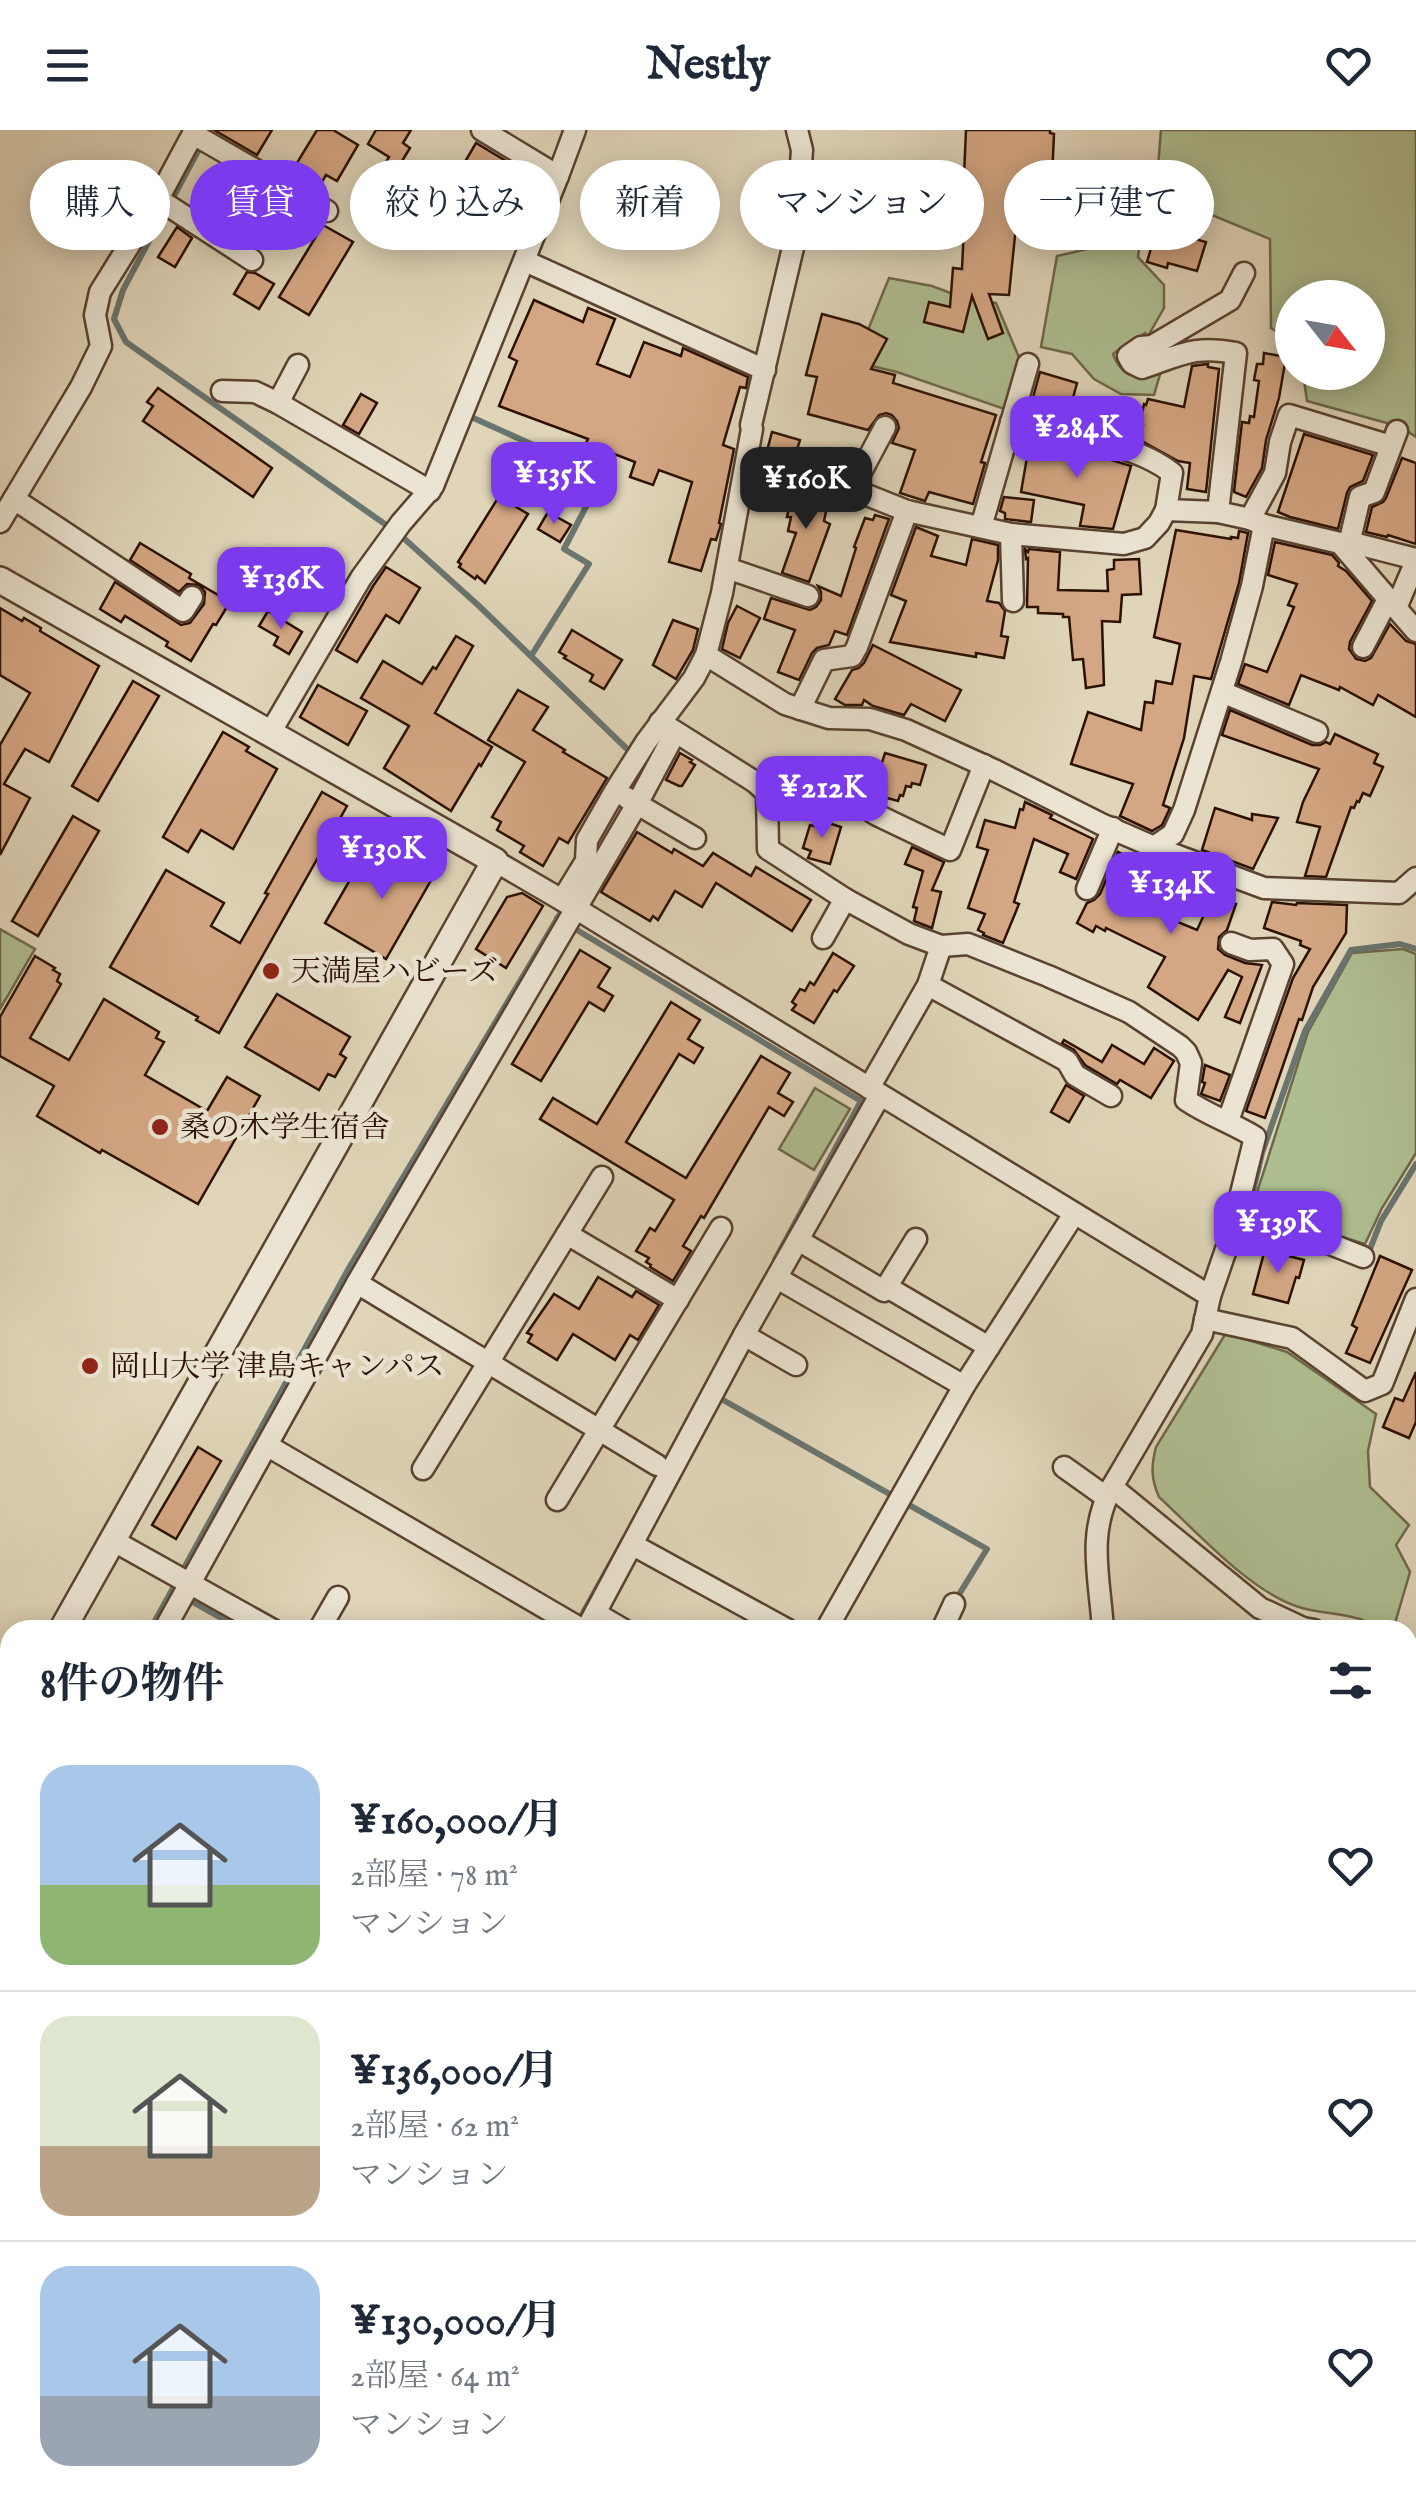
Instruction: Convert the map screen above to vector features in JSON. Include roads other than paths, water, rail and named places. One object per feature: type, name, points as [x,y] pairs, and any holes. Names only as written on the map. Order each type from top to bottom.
[{"type":"street","points":[[482,130],[532,160]]},
{"type":"street","points":[[560,170],[574,130]]},
{"type":"street","points":[[167,1620],[181,1579],[268,1446],[568,915],[637,804],[668,728],[706,654],[727,568],[751,425],[796,235],[802,150],[797,130]]},
{"type":"street","points":[[170,177],[194,132],[242,160]]},
{"type":"street","points":[[170,207],[252,260]]},
{"type":"street","points":[[0,522],[82,387],[101,346],[96,315],[100,292],[126,250]]},
{"type":"street","points":[[270,733],[360,578],[430,491],[529,250]]},
{"type":"street","points":[[525,261],[765,370]]},
{"type":"street","points":[[1218,512],[1236,353],[1212,348],[1191,350],[1142,368],[1128,356],[1230,300],[1244,273]]},
{"type":"street","points":[[981,527],[1028,364]]},
{"type":"street","points":[[278,403],[298,365]]},
{"type":"street","points":[[222,391],[255,392],[278,403],[430,491]]},
{"type":"street","points":[[1154,847],[1173,834],[1184,810],[1222,692],[1252,586],[1257,522],[1289,415],[1394,438],[1374,492],[1360,498],[1345,543]]},
{"type":"street","points":[[747,460],[852,489],[908,511],[1011,534],[1124,544],[1145,538],[1159,522],[1166,510],[1172,473],[1162,464],[1108,444],[1011,422]]},
{"type":"street","points":[[852,489],[885,427]]},
{"type":"street","points":[[14,500],[115,556],[184,611],[192,597]]},
{"type":"street","points":[[1166,510],[1218,512],[1416,560],[1363,647]]},
{"type":"street","points":[[800,709],[824,660],[852,656],[857,647],[908,511]]},
{"type":"street","points":[[1011,534],[1013,601]]},
{"type":"street","points":[[1345,543],[1416,631]]},
{"type":"street","points":[[727,568],[808,596]]},
{"type":"street","points":[[0,580],[494,861],[568,915],[874,1092],[1210,1296]]},
{"type":"street","points":[[706,654],[785,704],[829,718],[870,719],[906,730],[1154,847],[1264,888],[1399,893],[1416,878]]},
{"type":"street","points":[[1222,692],[1317,732]]},
{"type":"street","points":[[668,728],[768,793],[768,849],[908,934],[941,946],[968,944],[1129,1012],[1186,1052],[1191,1063],[1186,1100],[1211,1117],[1228,1121],[1255,1137],[1202,1334],[1102,1506],[1095,1542],[1103,1620]]},
{"type":"street","points":[[568,915],[586,861],[586,840],[615,791],[668,728]]},
{"type":"street","points":[[755,782],[773,782],[858,802],[950,850],[984,765]]},
{"type":"street","points":[[615,791],[694,838]]},
{"type":"street","points":[[1087,889],[1113,828]]},
{"type":"street","points":[[68,1620],[494,861]]},
{"type":"street","points":[[823,938],[846,899]]},
{"type":"street","points":[[1228,1121],[1283,964],[1273,949],[1250,950],[1231,943]]},
{"type":"street","points":[[586,1620],[633,1545],[798,1240],[928,986],[941,946]]},
{"type":"street","points":[[928,986],[1067,1061],[1075,1075],[1111,1096]]},
{"type":"street","points":[[424,1469],[602,1176]]},
{"type":"street","points":[[832,1620],[964,1386],[1074,1214]]},
{"type":"street","points":[[558,1500],[721,1228]]},
{"type":"street","points":[[567,1234],[678,1300]]},
{"type":"street","points":[[798,1240],[884,1290],[916,1238]]},
{"type":"street","points":[[1230,1238],[1320,1240],[1363,1256]]},
{"type":"street","points":[[777,1278],[964,1386]]},
{"type":"street","points":[[357,1283],[657,1464]]},
{"type":"street","points":[[886,1286],[989,1348]]},
{"type":"street","points":[[1205,1318],[1292,1338],[1365,1390],[1382,1384],[1416,1299]]},
{"type":"street","points":[[744,1336],[796,1365]]},
{"type":"street","points":[[268,1446],[574,1620]]},
{"type":"street","points":[[1064,1466],[1109,1492],[1272,1620]]},
{"type":"street","points":[[112,1540],[254,1620]]},
{"type":"street","points":[[633,1545],[770,1620]]},
{"type":"street","points":[[325,1620],[338,1597]]},
{"type":"street","points":[[947,1620],[954,1604]]},
{"type":"street","points":[[1260,1608],[1289,1620]]},
{"type":"waterway","points":[[175,194],[199,149]]},
{"type":"waterway","points":[[144,250],[123,290],[114,319],[126,342],[399,534],[626,748]]},
{"type":"waterway","points":[[469,416],[602,476],[564,549],[589,564],[531,656]]},
{"type":"waterway","points":[[155,1620],[349,1268],[560,914]]},
{"type":"waterway","points":[[557,918],[861,1101],[775,1260]]},
{"type":"waterway","points":[[1253,1231],[1245,1226],[1262,1153],[1305,1031],[1351,950],[1400,944],[1416,949]]},
{"type":"waterway","points":[[1363,1247],[1370,1249],[1381,1221],[1416,1164]]},
{"type":"waterway","points":[[716,1396],[987,1549],[955,1601]]},
{"type":"waterway","points":[[579,1620],[624,1539]]},
{"type":"waterway","points":[[191,1601],[224,1620]]},
{"type":"place","name":"天満屋ハビーズ","points":[[271,971]]},
{"type":"place","name":"桑の木学生宿舎","points":[[160,1127]]},
{"type":"place","name":"岡山大学 津島キャンパス","points":[[90,1366]]}]
